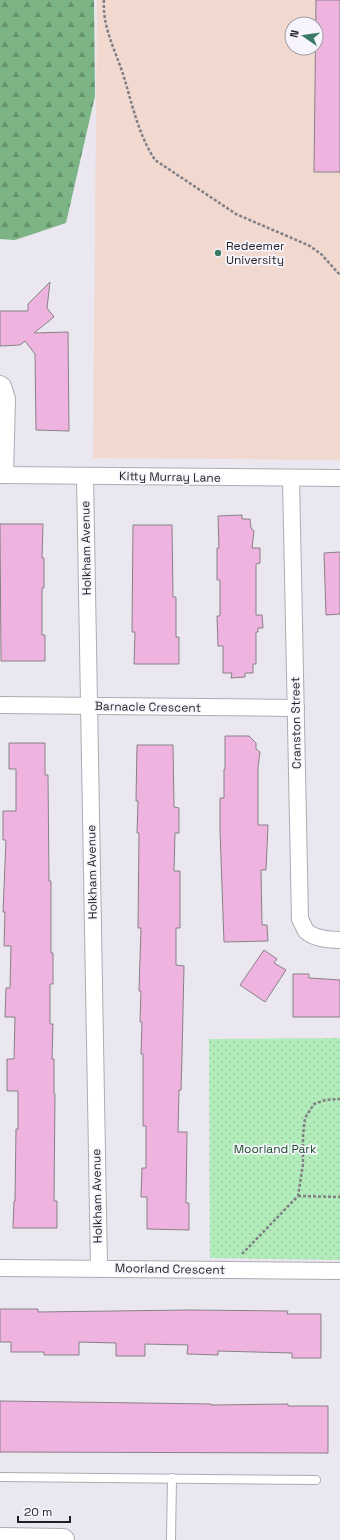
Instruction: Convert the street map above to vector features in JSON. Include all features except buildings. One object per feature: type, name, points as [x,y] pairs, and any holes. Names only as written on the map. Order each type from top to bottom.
[{"type":"main road","points":[[0,1539],[63,1540]]},
{"type":"street","points":[[0,384],[3,386],[7,399],[3,475]]},
{"type":"street","name":"Kitty Murray Lane","points":[[3,475],[340,478]]},
{"type":"street","name":"Holkham Avenue","points":[[85,476],[99,1268]]},
{"type":"street","name":"Cranston Street","points":[[291,478],[300,919],[306,930],[316,937],[328,940],[340,940]]},
{"type":"street","name":"Barnacle Crescent","points":[[0,705],[296,708]]},
{"type":"street","name":"Moorland Crescent","points":[[0,1268],[340,1271]]},
{"type":"lane","points":[[0,1477],[316,1480]]},
{"type":"lane","points":[[171,1540],[172,1478]]},
{"type":"path","points":[[104,0],[104,15],[131,105],[147,146],[155,160],[236,214],[310,246],[321,254],[340,275]]},
{"type":"path","points":[[240,1255],[298,1196],[303,1164],[302,1136],[305,1118],[314,1104],[325,1100],[340,1099]]},
{"type":"path","points":[[298,1196],[340,1197]]},
{"type":"shaded area","name":"Redeemer University","points":[[97,0],[340,0],[340,460],[93,458]]},
{"type":"green space","points":[[0,0],[94,0],[95,96],[66,223],[15,240],[0,239]]},
{"type":"green space","name":"Moorland Park","points":[[340,1038],[340,1260],[210,1258],[209,1039]]},
{"type":"place","name":"Redeemer University","points":[[218,253]]}]
